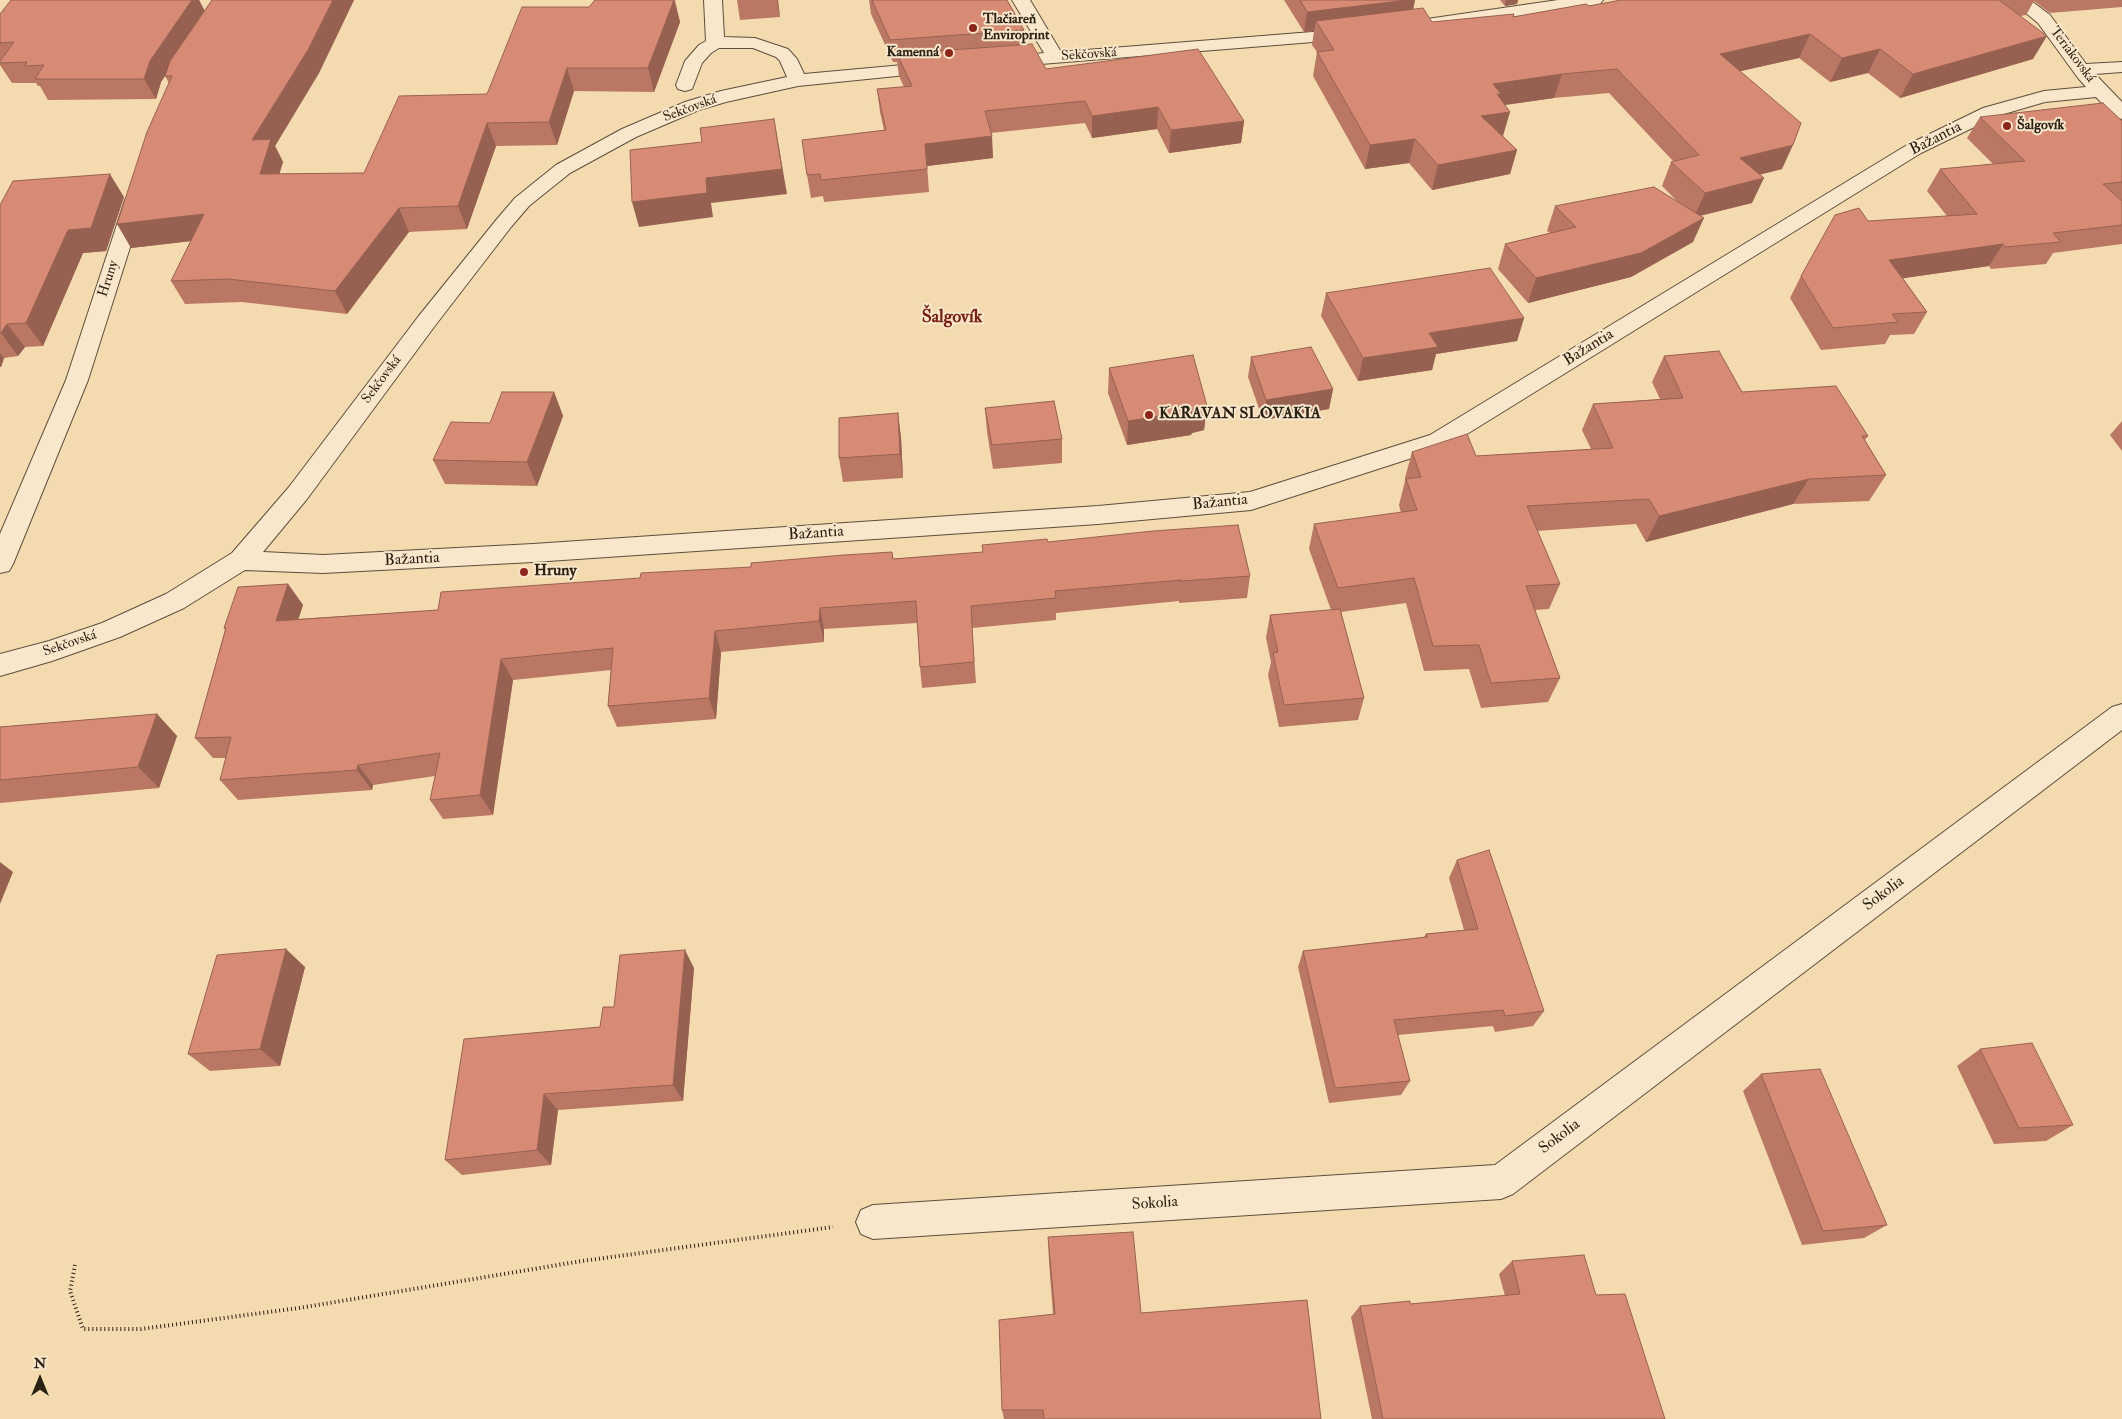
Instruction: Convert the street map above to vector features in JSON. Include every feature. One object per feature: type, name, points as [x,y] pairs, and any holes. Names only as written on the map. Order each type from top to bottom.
[{"type":"street","points":[[713,0],[714,43]]},
{"type":"street","points":[[1021,0],[1044,37],[1054,58]]},
{"type":"street","points":[[1400,28],[1594,0]]},
{"type":"street","name":"Teriakovská","points":[[2019,0],[2044,19],[2081,70],[2122,113]]},
{"type":"street","name":"Sekčovská","points":[[987,63],[1295,40],[1372,32]]},
{"type":"street","points":[[685,85],[694,61],[705,49],[714,43],[745,42],[771,48],[788,59],[798,80]]},
{"type":"street","name":"Sekčovská","points":[[0,665],[52,651],[111,630],[175,601],[240,560],[298,494],[476,256],[522,202],[563,169],[596,150],[670,115],[721,97],[798,80],[865,72],[957,65]]},
{"type":"street","points":[[2081,70],[2122,67]]},
{"type":"street","name":"Bažantia","points":[[240,560],[323,564],[534,553],[1088,515],[1251,501],[1438,441],[1914,149],[1990,112],[2044,97],[2099,91]]},
{"type":"street","name":"Hruny","points":[[0,564],[77,380],[139,185]]},
{"type":"street","name":"Sokolia","points":[[873,1222],[1501,1182],[2122,715]]},
{"type":"path","points":[[75,1265],[70,1291],[83,1329],[141,1329],[308,1306],[582,1261],[873,1222]]},
{"type":"building","points":[[11,0],[192,0],[150,61],[144,79],[35,79],[44,65],[25,66],[27,62],[0,63],[14,42],[0,43],[0,14]]},
{"type":"building","points":[[212,0],[333,0],[308,50],[252,140],[271,139],[260,174],[364,173],[399,96],[487,94],[522,7],[589,7],[595,0],[674,0],[648,68],[567,68],[549,122],[487,123],[458,206],[399,208],[335,291],[228,279],[171,281],[204,214],[117,224],[147,132],[172,76],[165,76],[170,61]]},
{"type":"building","points":[[872,0],[1007,0],[1024,30],[890,40]]},
{"type":"building","points":[[1300,0],[1408,0],[1307,12]]},
{"type":"building","points":[[1621,0],[1999,0],[2047,36],[1913,74],[1880,49],[1842,58],[1810,34],[1720,54],[1801,123],[1793,145],[1740,158],[1764,178],[1705,193],[1671,162],[1699,155],[1617,69],[1562,74],[1493,84],[1501,94],[1497,94],[1510,112],[1481,116],[1517,150],[1438,165],[1415,139],[1370,145],[1317,52],[1334,50],[1316,21],[1423,8],[1432,22],[1514,14],[1513,17]]},
{"type":"building","points":[[1032,44],[1046,69],[1198,49],[1244,121],[1171,130],[1158,107],[1092,116],[1085,101],[985,111],[992,136],[925,144],[927,169],[821,180],[820,174],[807,175],[802,140],[886,130],[877,89],[912,86],[897,54]]},
{"type":"building","points":[[2103,103],[2122,121],[2122,182],[2103,184],[2122,201],[2122,225],[2053,233],[2061,242],[2005,247],[2003,244],[1889,260],[1927,312],[1892,314],[1898,322],[1833,328],[1801,276],[1835,215],[1859,208],[1868,221],[1977,214],[1940,169],[2025,161],[1980,117]]},
{"type":"building","points":[[774,119],[782,169],[706,178],[707,193],[632,202],[630,150],[702,142],[700,128]]},
{"type":"building","points":[[110,174],[91,228],[68,230],[26,323],[7,324],[0,334],[0,205],[13,181]]},
{"type":"building","points":[[1654,187],[1704,218],[1641,253],[1536,278],[1505,244],[1576,227],[1555,206]]},
{"type":"building","points":[[1490,268],[1524,318],[1429,333],[1438,347],[1363,358],[1326,293]]},
{"type":"building","points":[[1311,347],[1333,389],[1266,400],[1251,357]]},
{"type":"building","points":[[1719,351],[1742,392],[1836,386],[1868,436],[1862,436],[1886,475],[1809,479],[1659,516],[1649,499],[1527,506],[1560,584],[1526,586],[1560,678],[1491,683],[1479,645],[1433,646],[1414,578],[1338,588],[1314,524],[1417,510],[1406,479],[1421,477],[1412,452],[1467,434],[1476,456],[1613,448],[1593,404],[1683,398],[1664,356]]},
{"type":"building","points":[[1193,355],[1207,406],[1193,409],[1194,411],[1128,421],[1109,368]]},
{"type":"building","points":[[502,392],[554,392],[527,462],[433,460],[451,422],[490,423]]},
{"type":"building","points":[[1054,401],[1062,439],[992,445],[985,408]]},
{"type":"building","points":[[898,413],[900,454],[839,458],[839,418]]},
{"type":"building","points":[[1238,525],[1250,576],[1055,591],[1056,598],[971,606],[974,662],[920,667],[916,601],[820,608],[819,621],[715,631],[709,698],[608,706],[613,648],[501,659],[480,795],[430,800],[440,753],[358,765],[357,770],[220,780],[231,737],[195,738],[226,628],[224,628],[238,587],[288,584],[276,621],[438,610],[441,592],[640,578],[641,573],[751,567],[751,563],[844,555],[892,552],[893,559],[983,552],[982,545],[1047,539],[1048,542],[1153,531]]},
{"type":"building","points":[[1340,609],[1364,698],[1284,705],[1273,653],[1278,652],[1270,615]]},
{"type":"building","points":[[157,714],[138,767],[0,780],[0,727]]},
{"type":"building","points":[[1489,850],[1544,1011],[1505,1016],[1503,1010],[1394,1020],[1410,1081],[1335,1088],[1303,951],[1427,937],[1426,934],[1478,929],[1457,860]]},
{"type":"building","points":[[286,949],[260,1049],[188,1054],[217,955]]},
{"type":"building","points":[[685,950],[673,1085],[544,1094],[537,1150],[445,1160],[464,1039],[600,1027],[603,1007],[614,1007],[620,955]]},
{"type":"building","points":[[2032,1043],[2073,1125],[2019,1128],[1980,1049]]},
{"type":"building","points":[[1820,1069],[1887,1225],[1823,1231],[1761,1074]]},
{"type":"building","points":[[1133,1232],[1141,1313],[1307,1300],[1321,1419],[1044,1419],[1043,1410],[1002,1410],[999,1320],[1055,1314],[1048,1237]]},
{"type":"building","points":[[1584,1255],[1596,1295],[1625,1294],[1665,1419],[1383,1419],[1360,1306],[1410,1301],[1410,1304],[1520,1294],[1512,1261]]},
{"type":"place","name":"Tlačiareň Enviroprint","points":[[973,28]]},
{"type":"place","name":"Kamenná","points":[[949,53]]},
{"type":"place","name":"Šalgovík","points":[[2007,126]]},
{"type":"place","name":"KARAVAN SLOVAKIA","points":[[1149,415]]},
{"type":"place","name":"Hruny","points":[[524,572]]},
{"type":"district","name":"Šalgovík","points":[[952,318]]}]
